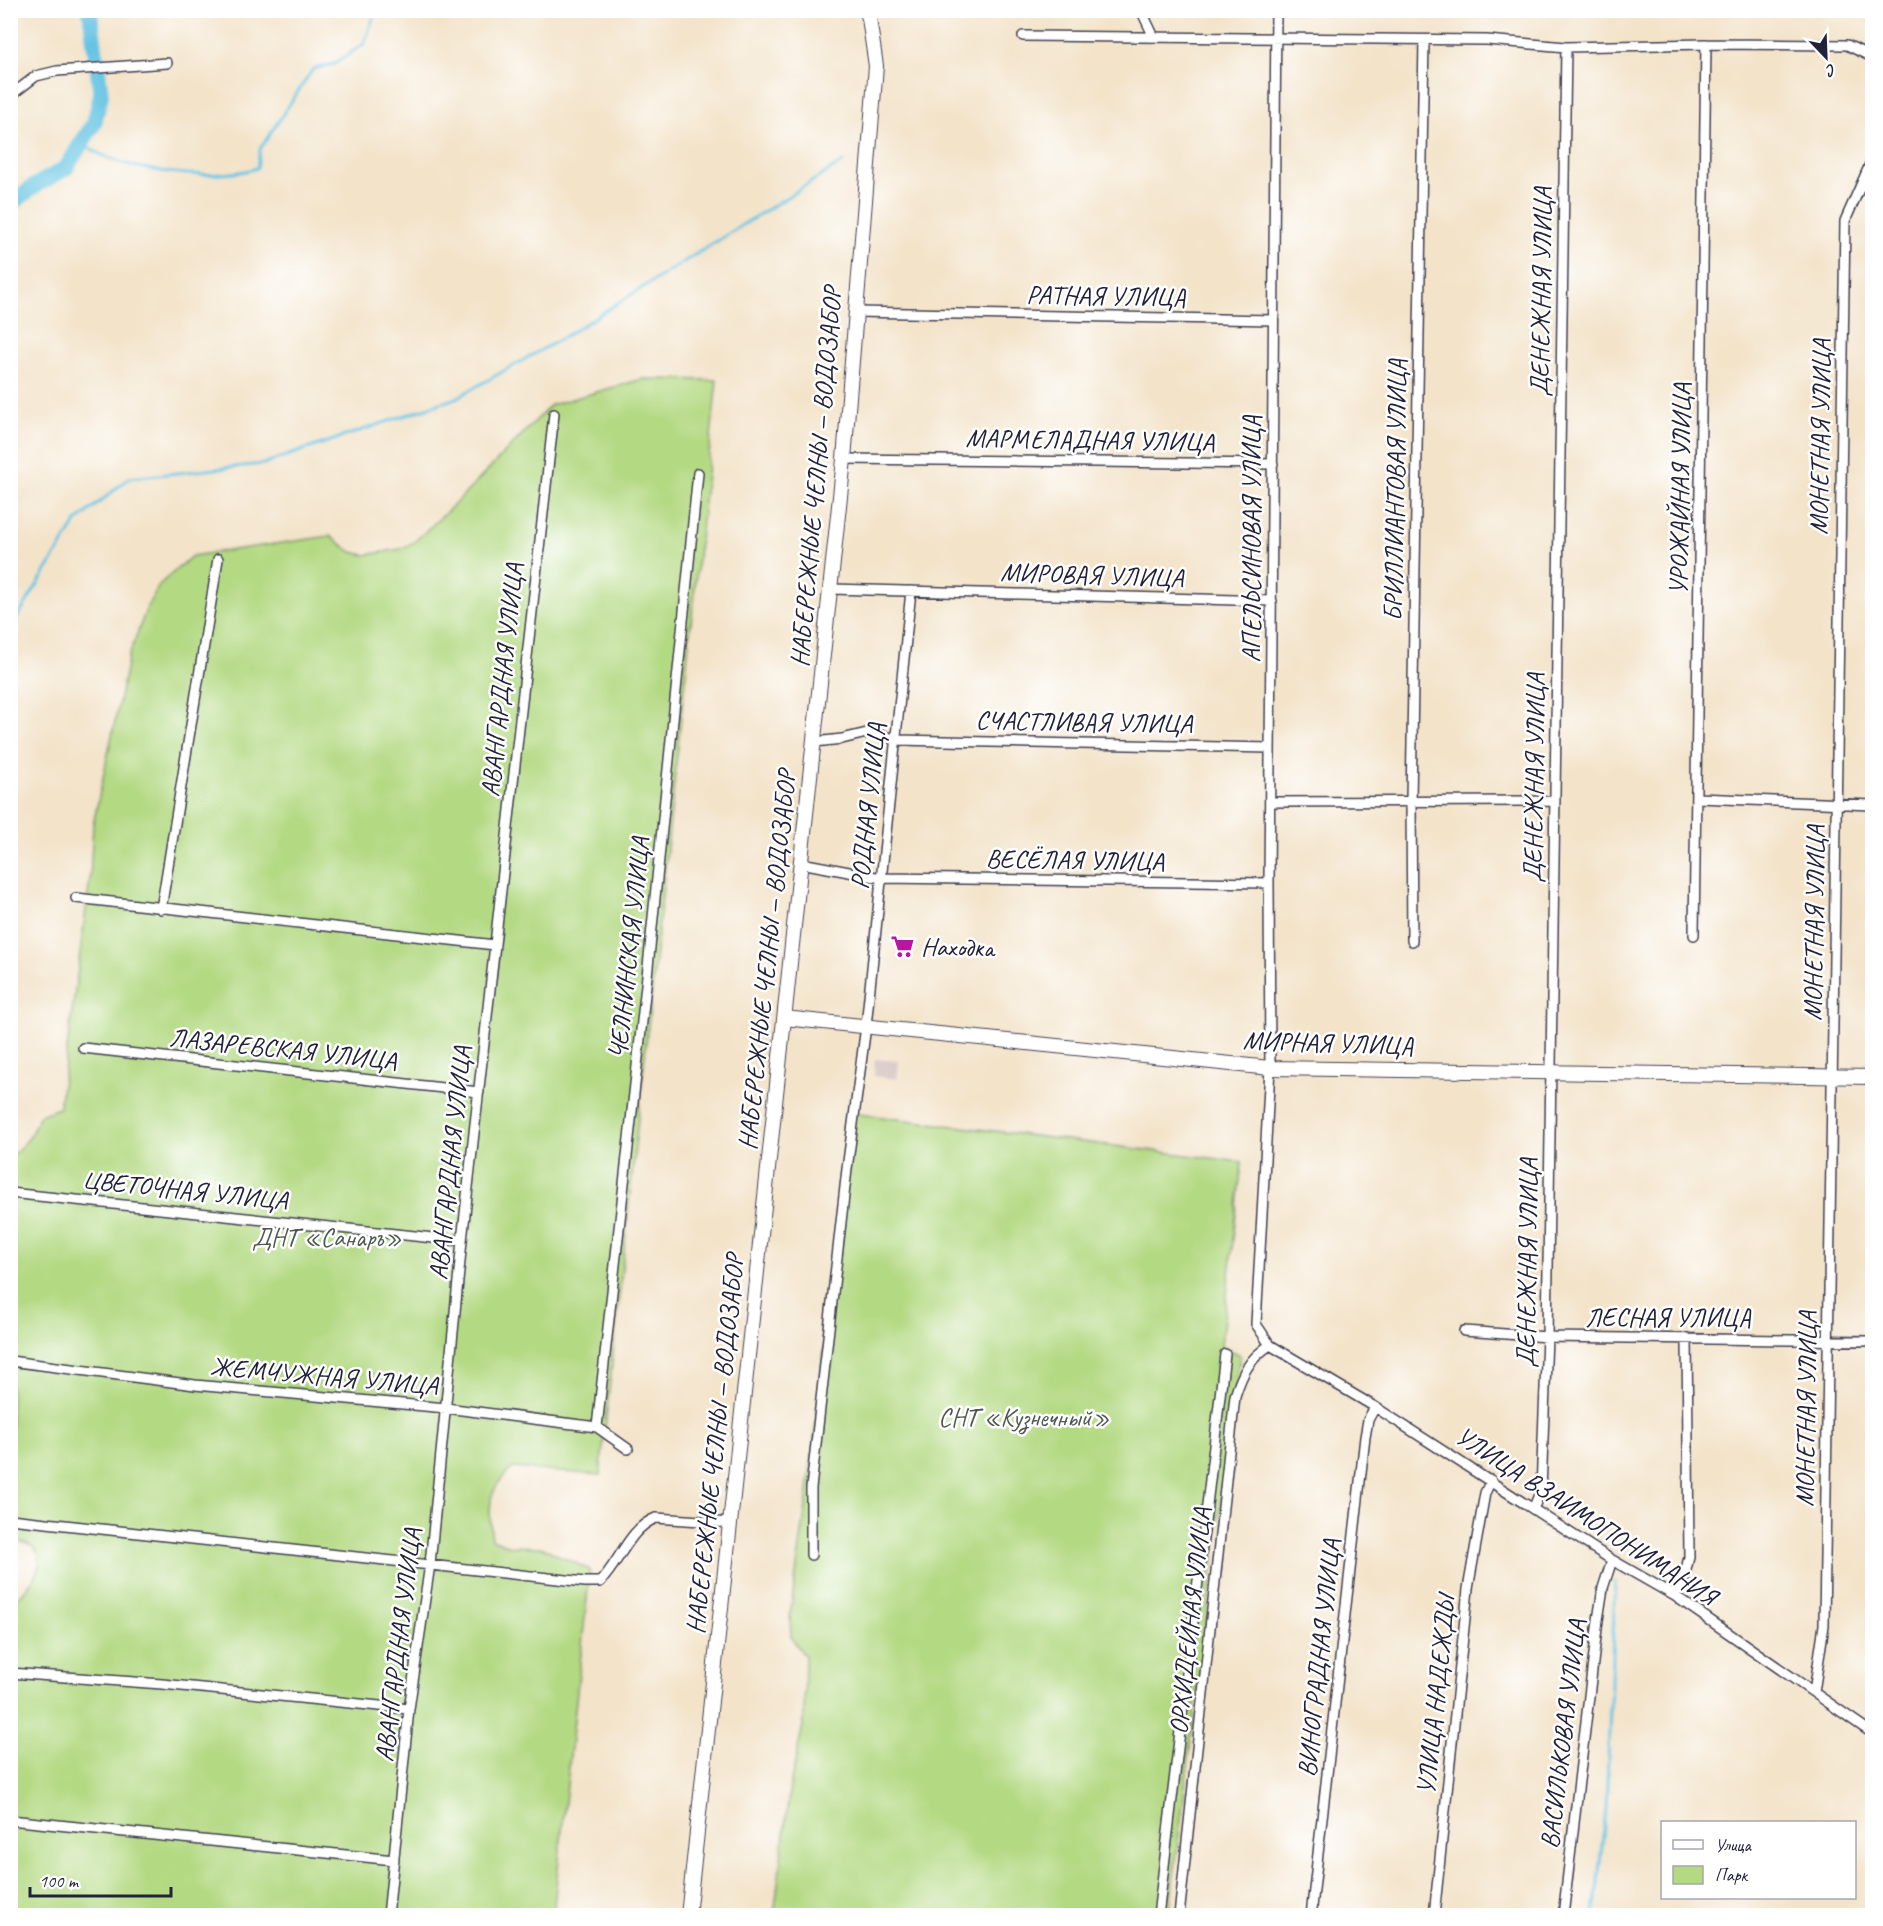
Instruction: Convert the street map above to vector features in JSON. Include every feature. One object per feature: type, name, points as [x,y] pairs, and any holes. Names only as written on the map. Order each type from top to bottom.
[{"type":"main road","name":"НАБЕРЕЖНЫЕ ЧЕЛНЫ — ВОДОЗАБОР","points":[[688,1916],[844,459],[876,66],[866,10]]},
{"type":"main road","name":"МИРНАЯ УЛИЦА","points":[[784,1018],[1270,1068],[1872,1077]]},
{"type":"street","points":[[1141,10],[1154,37]]},
{"type":"street","name":"АПЕЛЬСИНОВАЯ УЛИЦА","points":[[1270,1345],[1256,1324],[1270,1068],[1269,883],[1276,10]]},
{"type":"street","points":[[1023,36],[1487,40],[1566,47],[1706,44],[1847,45],[1872,57]]},
{"type":"street","name":"БРИЛЛИАНТОВАЯ УЛИЦА","points":[[1412,941],[1411,801],[1424,40]]},
{"type":"street","name":"УРОЖАЙНАЯ УЛИЦА","points":[[1694,935],[1698,798],[1706,44]]},
{"type":"street","name":"ДЕНЕЖНАЯ УЛИЦА","points":[[1534,1507],[1541,1490],[1547,1337],[1566,47]]},
{"type":"street","points":[[10,96],[36,76],[73,70],[167,63]]},
{"type":"street","name":"МОНЕТНАЯ УЛИЦА","points":[[1814,1692],[1824,1625],[1845,221],[1872,160]]},
{"type":"street","name":"РАТНАЯ УЛИЦА","points":[[856,312],[1273,320]]},
{"type":"street","name":"АВАНГАРДНАЯ УЛИЦА","points":[[388,1916],[409,1709],[430,1564],[462,1241],[554,414]]},
{"type":"street","name":"МАРМЕЛАДНАЯ УЛИЦА","points":[[844,459],[1273,464]]},
{"type":"street","name":"ЧЕЛНИНСКАЯ УЛИЦА","points":[[597,1427],[647,979],[698,473]]},
{"type":"street","points":[[161,909],[218,559]]},
{"type":"street","name":"МИРОВАЯ УЛИЦА","points":[[831,589],[1272,601]]},
{"type":"street","name":"РОДНАЯ УЛИЦА","points":[[811,1555],[811,1488],[847,1169],[866,1026],[911,591]]},
{"type":"street","name":"СЧАСТЛИВАЯ УЛИЦА","points":[[815,742],[871,732],[897,740],[1270,748]]},
{"type":"street","points":[[1698,798],[1872,805]]},
{"type":"street","points":[[1271,802],[1554,801]]},
{"type":"street","name":"ВЕСЁЛАЯ УЛИЦА","points":[[801,863],[881,878],[1269,883]]},
{"type":"street","points":[[76,898],[495,945]]},
{"type":"street","name":"ЛАЗАРЕВСКАЯ УЛИЦА","points":[[83,1048],[479,1092]]},
{"type":"street","name":"ЦВЕТОЧНАЯ УЛИЦА","points":[[10,1193],[462,1241]]},
{"type":"street","name":"ЛЕСНАЯ УЛИЦА","points":[[1464,1331],[1547,1337],[1872,1341]]},
{"type":"street","points":[[1675,1596],[1684,1578],[1689,1557],[1687,1338]]},
{"type":"street","name":"УЛИЦА ВЗАИМОПОНИМАНИЯ","points":[[1270,1345],[1375,1407],[1534,1507],[1612,1560],[1675,1596],[1872,1734]]},
{"type":"street","name":"ОРХИДЕЙНАЯ УЛИЦА","points":[[1179,1916],[1235,1396],[1245,1369],[1254,1356],[1270,1345]]},
{"type":"street","points":[[1158,1916],[1225,1354]]},
{"type":"street","name":"ЖЕМЧУЖНАЯ УЛИЦА","points":[[10,1361],[195,1385],[446,1408],[597,1427],[628,1449]]},
{"type":"street","name":"ВИНОГРАДНАЯ УЛИЦА","points":[[1311,1916],[1365,1437],[1368,1420],[1375,1407]]},
{"type":"street","name":"УЛИЦА НАДЕЖДЫ","points":[[1434,1916],[1468,1589],[1485,1493],[1491,1480]]},
{"type":"street","points":[[10,1519],[578,1581],[600,1581],[609,1572],[635,1533],[648,1521],[656,1518],[731,1523]]},
{"type":"street","name":"ВАСИЛЬКОВАЯ УЛИЦА","points":[[1563,1916],[1598,1620],[1603,1588],[1612,1560]]},
{"type":"street","points":[[10,1673],[162,1684],[409,1709]]},
{"type":"street","points":[[10,1820],[394,1860]]},
{"type":"shaded area","points":[[875,1059],[899,1061],[897,1079],[874,1076]]},
{"type":"green space","name":"ДНТ «Санаръ»","points":[[643,379],[717,380],[600,1475],[513,1468],[498,1483],[490,1509],[492,1539],[510,1546],[541,1547],[590,1570],[553,1915],[11,1916],[11,1604],[28,1587],[34,1577],[39,1557],[35,1549],[26,1543],[11,1540],[11,1157],[29,1138],[40,1115],[59,1108],[90,880],[93,825],[129,655],[148,605],[160,584],[192,556],[330,536],[352,552],[365,555],[401,549],[414,542],[457,502],[551,405]]},
{"type":"green space","name":"СНТ «Кузнечный»","points":[[850,1113],[1242,1162],[1221,1345],[1240,1355],[1169,1915],[774,1916],[790,1786],[804,1721],[805,1656],[791,1638],[790,1615],[808,1492]]},
{"type":"waterway","points":[[10,205],[33,187],[66,168],[94,123],[101,95],[90,10]]},
{"type":"waterway","points":[[82,142],[97,153],[117,161],[166,172],[217,174],[257,168],[260,149],[313,69],[334,64],[364,44],[376,10]]},
{"type":"waterway","points":[[10,629],[77,521],[129,478],[263,464],[456,398],[559,340],[843,162]]},
{"type":"waterway","points":[[1594,1916],[1606,1809],[1615,1582]]},
{"type":"place","name":"Находка","points":[[903,947]]}]
